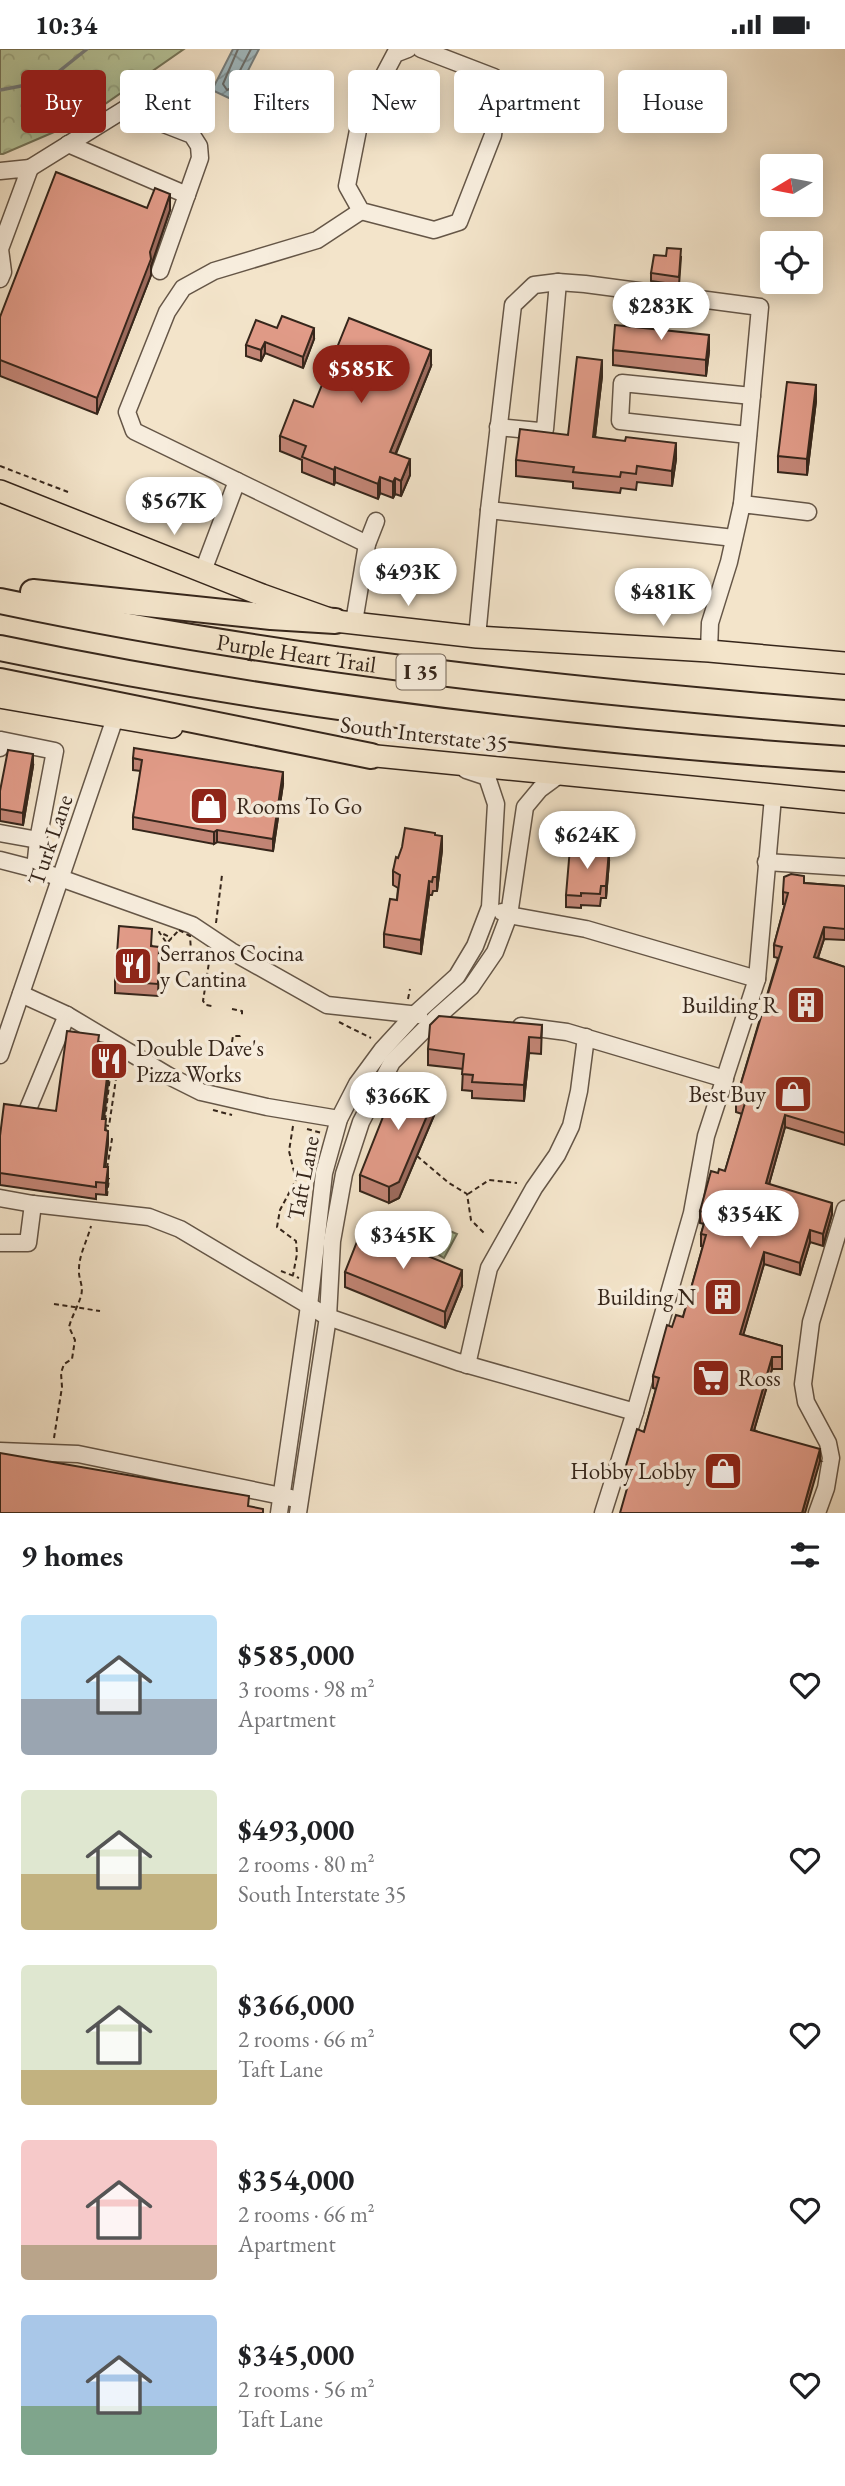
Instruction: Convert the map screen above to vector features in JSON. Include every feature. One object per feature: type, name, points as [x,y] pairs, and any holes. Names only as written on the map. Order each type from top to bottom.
[{"type":"highway","points":[[0,587],[138,604],[344,622]]},
{"type":"highway","name":"Purple Heart Trail","points":[[0,601],[156,631],[428,673],[658,698],[845,713]]},
{"type":"highway","name":"Purple Heart Trail","points":[[0,648],[154,678],[317,704],[524,731],[678,747],[845,759]]},
{"type":"highway","points":[[0,681],[371,756]]},
{"type":"main road","points":[[0,491],[203,571],[344,622],[477,637],[845,663]]},
{"type":"main road","name":"South Interstate 35","points":[[0,697],[115,718],[371,756],[845,802]]},
{"type":"street","points":[[408,49],[395,54],[360,120],[347,186],[362,211],[434,230],[459,222],[493,135],[498,98],[494,77],[421,49]]},
{"type":"street","points":[[0,171],[30,168],[125,109],[192,135],[199,146],[200,158],[160,271]]},
{"type":"street","points":[[68,144],[187,195]]},
{"type":"street","points":[[0,279],[3,272],[0,250],[30,168]]},
{"type":"street","points":[[362,211],[317,240],[214,271],[183,288],[167,312],[127,412],[134,431],[367,544]]},
{"type":"street","points":[[498,427],[538,431],[545,429],[558,282]]},
{"type":"street","points":[[477,637],[513,305],[534,285],[558,282],[760,307],[742,504],[710,623],[709,652]]},
{"type":"street","points":[[748,435],[620,421],[622,383],[752,396]]},
{"type":"street","points":[[203,571],[237,481]]},
{"type":"street","points":[[742,504],[808,512]]},
{"type":"street","points":[[489,510],[734,538]]},
{"type":"street","points":[[344,622],[376,521]]},
{"type":"street","name":"Turk Lane","points":[[0,1055],[115,718]]},
{"type":"street","points":[[0,748],[1,740],[55,751],[38,840],[36,869]]},
{"type":"street","name":"Taft Lane","points":[[279,1513],[309,1306],[324,1173],[339,1119],[357,1084],[410,1010],[457,976],[475,946],[490,907],[496,804],[486,777],[447,764]]},
{"type":"street","name":"Taft Lane","points":[[299,1507],[328,1317],[334,1228],[344,1174],[361,1122],[392,1062],[471,987],[495,952],[509,915],[525,807],[540,789],[559,775]]},
{"type":"street","points":[[603,1513],[692,1213],[706,1136],[757,979],[773,797]]},
{"type":"street","points":[[0,832],[38,840]]},
{"type":"street","points":[[0,860],[36,869],[192,925],[231,951],[327,1005],[410,1010],[462,1020]]},
{"type":"street","points":[[766,862],[845,867]]},
{"type":"street","points":[[490,907],[509,915],[586,929],[757,979]]},
{"type":"street","points":[[21,994],[67,1015],[201,1092],[339,1119]]},
{"type":"street","points":[[28,1109],[67,1015]]},
{"type":"street","points":[[499,1024],[567,1031],[725,1079]]},
{"type":"street","points":[[467,1365],[489,1268],[534,1188],[557,1155],[571,1126],[586,1037]]},
{"type":"street","points":[[0,1198],[149,1217],[180,1229],[328,1317],[467,1365],[635,1412]]},
{"type":"street","points":[[0,1243],[28,1243],[33,1204]]},
{"type":"street","points":[[817,1513],[826,1488],[831,1458],[828,1443],[806,1402],[803,1384],[811,1322],[845,1209]]},
{"type":"street","points":[[0,1451],[78,1454],[282,1495],[299,1507]]},
{"type":"path","points":[[0,466],[68,492]]},
{"type":"path","points":[[215,930],[222,875]]},
{"type":"path","points":[[167,943],[178,930],[188,934],[191,940],[191,951],[169,951]]},
{"type":"path","points":[[159,960],[165,958],[169,951],[159,932],[172,938]]},
{"type":"path","points":[[212,953],[203,1001],[212,1006]]},
{"type":"path","points":[[410,989],[410,1010]]},
{"type":"path","points":[[232,1009],[242,1011],[242,1014]]},
{"type":"path","points":[[335,1020],[374,1039]]},
{"type":"path","points":[[224,1090],[233,1036],[240,1034]]},
{"type":"path","points":[[112,1055],[104,1125],[109,1126],[117,1072]]},
{"type":"path","points":[[110,1071],[126,1074],[128,1063]]},
{"type":"path","points":[[107,1098],[113,1099]]},
{"type":"path","points":[[209,1108],[232,1115]]},
{"type":"path","points":[[293,1125],[289,1151],[296,1180],[280,1210],[277,1227],[296,1241],[297,1254],[293,1275]]},
{"type":"path","points":[[107,1139],[112,1139],[106,1177],[109,1178],[107,1197]]},
{"type":"path","points":[[417,1156],[449,1183],[467,1194],[471,1220],[486,1235]]},
{"type":"path","points":[[467,1194],[489,1180],[517,1183]]},
{"type":"path","points":[[52,1453],[62,1387],[61,1373],[64,1364],[72,1359],[75,1340],[69,1327],[83,1282],[78,1272],[81,1253],[86,1247],[93,1210]]},
{"type":"path","points":[[54,1304],[100,1311]]},
{"type":"green space","points":[[0,49],[184,49],[154,70],[120,70],[120,94],[106,103],[106,70],[21,70],[21,133],[52,133],[0,154]]},
{"type":"green space","points":[[415,1216],[457,1234],[444,1258],[405,1234]]},
{"type":"water","points":[[233,49],[259,49],[248,70],[229,70],[229,98],[215,91],[215,84]]},
{"type":"building","points":[[56,172],[147,208],[155,188],[170,194],[150,252],[151,259],[97,398],[0,360],[0,317]]},
{"type":"building","points":[[667,248],[681,249],[679,277],[651,273],[654,255],[666,256]]},
{"type":"building","points":[[282,316],[314,328],[303,357],[265,342],[261,350],[246,345],[256,320],[277,328]]},
{"type":"building","points":[[349,318],[431,350],[390,452],[410,459],[401,481],[395,478],[393,482],[380,477],[378,484],[335,467],[334,470],[302,457],[306,446],[280,436],[294,400],[313,407]]},
{"type":"building","points":[[615,325],[709,335],[706,360],[613,350]]},
{"type":"building","points":[[577,357],[602,360],[593,437],[625,441],[626,437],[676,443],[672,471],[637,466],[636,474],[621,472],[620,477],[573,472],[574,467],[516,460],[520,429],[568,435]]},
{"type":"building","points":[[787,382],[816,385],[807,459],[778,456]]},
{"type":"building","name":"Rooms To Go","points":[[134,748],[283,772],[273,839],[217,830],[214,832],[133,817],[142,760],[133,758]]},
{"type":"building","points":[[8,750],[33,754],[23,813],[0,809],[0,791]]},
{"type":"building","points":[[405,828],[442,836],[437,877],[433,877],[432,882],[429,881],[421,940],[384,934],[390,899],[397,900],[400,875],[393,871],[396,857],[398,858],[402,847]]},
{"type":"building","points":[[570,848],[609,850],[606,886],[601,886],[600,894],[566,895]]},
{"type":"building","points":[[791,874],[804,876],[804,883],[845,886],[845,929],[824,927],[814,957],[845,967],[845,1133],[785,1115],[766,1183],[832,1203],[823,1234],[810,1230],[800,1263],[764,1252],[740,1334],[782,1346],[782,1357],[772,1357],[751,1430],[820,1449],[802,1513],[620,1513],[632,1471],[625,1469],[637,1429],[644,1432],[659,1378],[653,1376],[667,1325],[672,1327],[676,1315],[683,1317],[706,1235],[701,1234],[707,1213],[700,1211],[711,1171],[725,1171],[745,1103],[736,1100],[782,947],[774,945],[788,893],[783,892],[784,877]]},
{"type":"building","points":[[119,926],[152,929],[151,946],[159,947],[158,984],[115,981]]},
{"type":"building","points":[[439,1016],[542,1025],[541,1038],[529,1037],[524,1085],[472,1082],[473,1075],[462,1074],[464,1054],[428,1049],[430,1025]]},
{"type":"building","points":[[67,1031],[99,1035],[98,1042],[111,1044],[102,1119],[106,1119],[105,1130],[108,1131],[104,1167],[108,1167],[106,1183],[96,1182],[96,1187],[0,1173],[0,1136],[4,1104],[56,1111]]},
{"type":"building","points":[[400,1074],[427,1085],[435,1097],[399,1182],[389,1187],[360,1175]]},
{"type":"building","points":[[362,1229],[462,1270],[445,1312],[345,1272]]},
{"type":"building","points":[[0,1453],[249,1496],[248,1506],[263,1509],[263,1513],[0,1513]]},
{"type":"waterway","points":[[0,90],[47,81],[87,49]]},
{"type":"place","name":"Rooms To Go","points":[[209,806]]},
{"type":"place","name":"Serranos Cocina y Cantina","points":[[133,966]]},
{"type":"place","name":"Building R","points":[[806,1005]]},
{"type":"place","name":"Double Dave's Pizza Works","points":[[109,1061]]},
{"type":"place","name":"Best Buy","points":[[793,1094]]},
{"type":"place","name":"Building N","points":[[723,1297]]},
{"type":"place","name":"Ross","points":[[711,1378]]},
{"type":"place","name":"Hobby Lobby","points":[[723,1471]]}]
